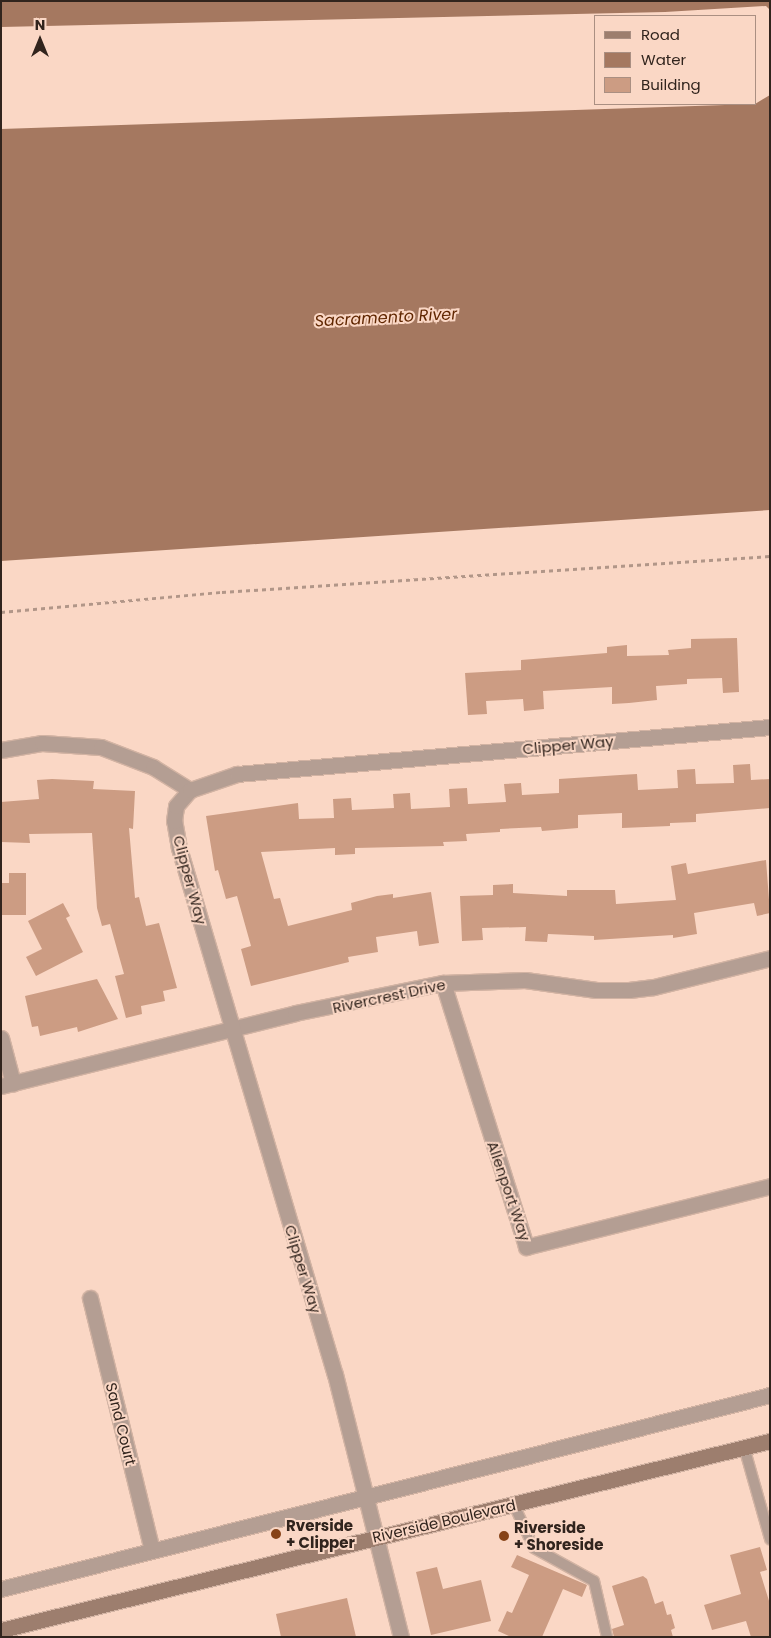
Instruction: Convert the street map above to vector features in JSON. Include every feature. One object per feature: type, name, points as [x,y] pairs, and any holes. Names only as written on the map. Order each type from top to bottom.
[{"type":"main road","name":"Riverside Boulevard","points":[[1,1630],[770,1441]]},
{"type":"street","name":"Clipper Way","points":[[402,1637],[374,1537],[335,1375],[232,1028],[176,830],[176,806],[190,790],[237,774],[770,727]]},
{"type":"street","points":[[1,750],[42,743],[101,747],[153,767],[190,790]]},
{"type":"street","name":"Rivercrest Drive","points":[[1,1038],[7,1085],[232,1028],[443,983],[525,980],[596,990],[629,990],[654,987],[770,958]]},
{"type":"street","name":"Allenport Way","points":[[443,983],[526,1247],[770,1186]]},
{"type":"street","name":"Sand Court","points":[[90,1298],[152,1550]]},
{"type":"street","points":[[1,1588],[366,1498],[770,1395]]},
{"type":"lane","points":[[744,1447],[770,1539]]},
{"type":"lane","points":[[514,1505],[534,1548],[594,1581],[608,1637]]},
{"type":"path","points":[[1,612],[222,592],[770,556]]},
{"type":"water","points":[[1,1],[770,1],[770,10],[766,6],[665,12],[1,27]]},
{"type":"water","name":"Sacramento River","points":[[770,95],[770,510],[1,561],[1,129],[756,105]]},
{"type":"building","points":[[737,638],[739,692],[723,693],[722,678],[687,679],[687,684],[656,686],[657,700],[629,703],[612,704],[612,687],[543,691],[544,709],[524,711],[523,699],[486,701],[487,714],[468,715],[465,673],[521,670],[521,660],[607,653],[607,647],[627,645],[627,656],[669,655],[668,650],[691,648],[691,639]]},
{"type":"building","points":[[750,764],[751,780],[770,779],[770,808],[696,814],[696,822],[670,823],[670,826],[622,828],[622,813],[578,815],[578,828],[542,831],[541,827],[500,829],[500,832],[466,834],[467,841],[443,842],[444,846],[355,848],[355,854],[335,855],[335,848],[261,852],[274,899],[280,898],[288,926],[352,910],[351,903],[377,896],[393,894],[393,898],[431,892],[439,943],[419,946],[417,931],[376,937],[378,952],[348,957],[349,962],[251,986],[241,949],[251,946],[237,896],[226,899],[218,870],[215,871],[206,816],[298,803],[299,819],[334,818],[333,799],[351,798],[352,810],[394,808],[393,794],[410,793],[411,809],[450,807],[449,789],[467,788],[468,804],[506,802],[504,784],[521,783],[522,795],[559,793],[559,779],[620,775],[637,774],[638,790],[678,788],[677,770],[695,769],[696,784],[734,783],[733,765]]},
{"type":"building","points":[[37,780],[94,781],[93,789],[135,791],[133,829],[129,828],[135,898],[139,897],[146,926],[159,923],[177,988],[163,991],[165,1001],[141,1006],[142,1014],[126,1018],[115,976],[124,974],[110,924],[102,926],[97,908],[92,833],[29,834],[30,843],[1,842],[1,802],[39,799]]},
{"type":"building","points":[[766,860],[770,913],[757,916],[754,903],[694,913],[697,934],[673,938],[673,935],[594,940],[594,936],[548,934],[547,942],[525,941],[526,927],[482,928],[483,940],[462,941],[460,896],[493,895],[493,885],[513,884],[513,893],[567,896],[567,890],[615,890],[616,904],[676,900],[671,866],[686,863],[688,874]]},
{"type":"building","points":[[9,873],[26,873],[26,915],[1,915],[1,883],[9,883]]},
{"type":"building","points":[[63,903],[70,916],[66,918],[83,952],[36,976],[26,957],[42,949],[28,921]]},
{"type":"building","points":[[97,979],[118,1019],[78,1032],[77,1027],[40,1036],[38,1026],[32,1027],[25,996]]},
{"type":"building","points":[[760,1547],[767,1570],[760,1572],[770,1604],[770,1637],[751,1637],[746,1621],[712,1630],[704,1605],[741,1594],[730,1555]]},
{"type":"building","points":[[517,1555],[587,1585],[582,1597],[563,1589],[542,1637],[511,1637],[498,1631],[507,1611],[512,1613],[529,1575],[511,1567]]},
{"type":"building","points":[[437,1567],[443,1589],[481,1580],[491,1621],[431,1635],[416,1572]]},
{"type":"building","points":[[643,1576],[647,1579],[655,1604],[663,1601],[667,1615],[671,1614],[675,1628],[671,1630],[673,1637],[614,1637],[612,1629],[624,1625],[612,1586]]},
{"type":"building","points":[[347,1598],[356,1637],[281,1637],[276,1614]]},
{"type":"place","name":"Rverside + Clipper","points":[[276,1534]]},
{"type":"place","name":"Riverside + Shoreside","points":[[504,1536]]}]
